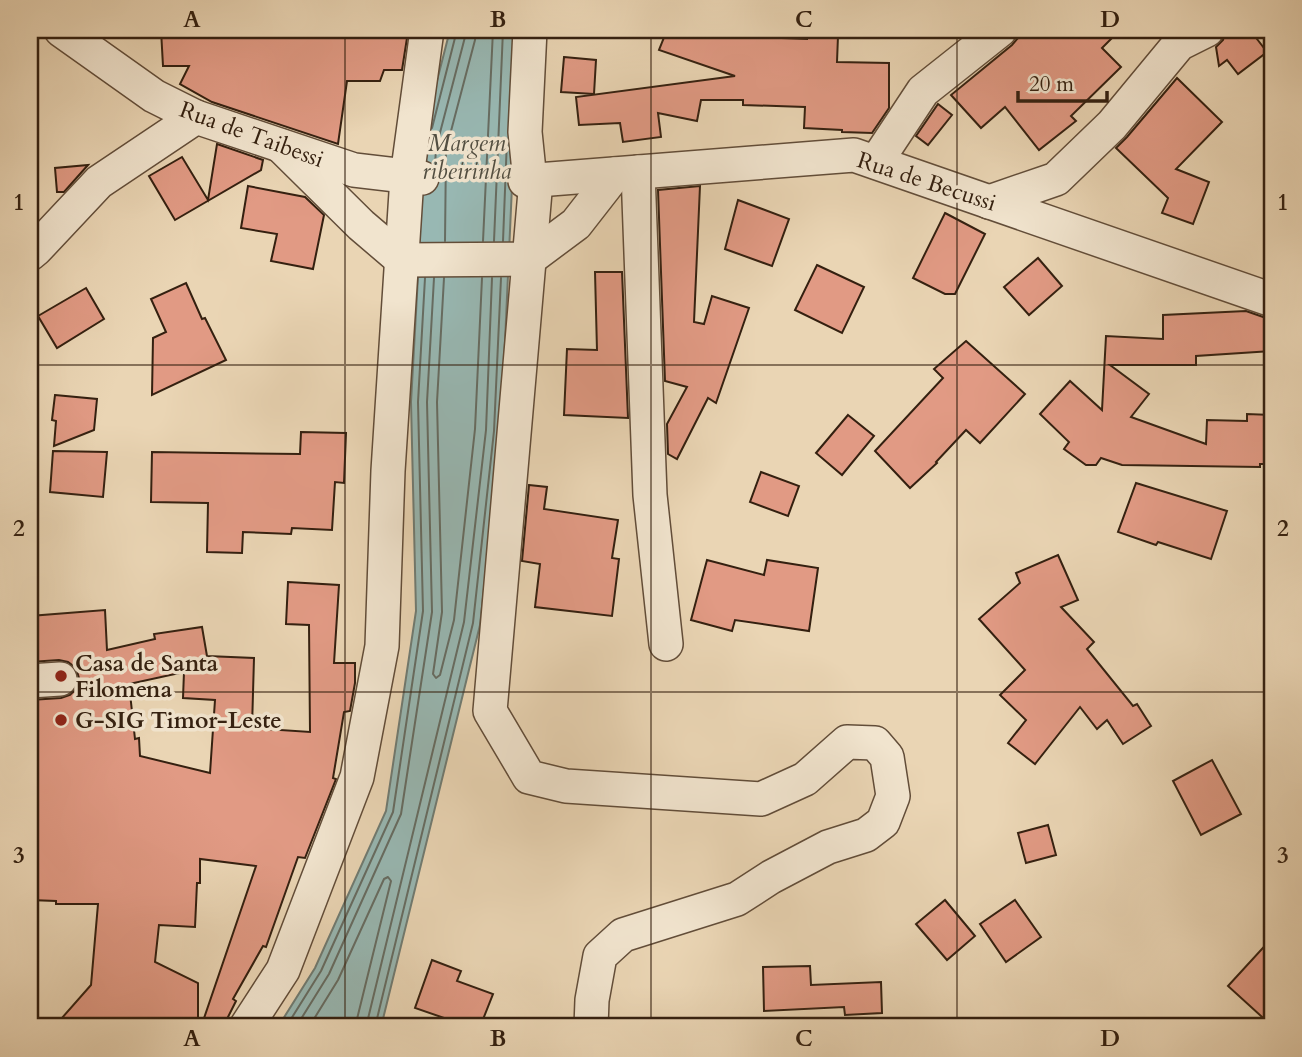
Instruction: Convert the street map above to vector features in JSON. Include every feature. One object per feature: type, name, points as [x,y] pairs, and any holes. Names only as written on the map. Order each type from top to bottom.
[{"type":"street","name":"Rua de Taibessi","points":[[61,30],[154,96],[196,117],[355,170],[415,177]]},
{"type":"street","points":[[246,1027],[283,970],[357,777],[382,646],[388,471],[427,30]]},
{"type":"street","points":[[530,30],[525,132],[531,181],[522,260],[490,711],[529,777],[566,786],[761,799],[805,779],[846,742],[875,743],[887,757],[893,796],[883,822],[866,835],[828,847],[771,877],[737,899],[623,935],[600,956],[592,1000],[591,1027]]},
{"type":"street","points":[[876,162],[923,91],[1000,30]]},
{"type":"street","points":[[989,202],[1056,179],[1111,125],[1179,44],[1207,30]]},
{"type":"street","points":[[30,254],[99,182],[196,117]]},
{"type":"street","points":[[281,146],[361,225],[405,260],[522,260],[576,224],[626,173]]},
{"type":"street","name":"Rua de Becussi","points":[[531,181],[854,155],[1272,300]]},
{"type":"street","points":[[626,173],[650,495],[666,644]]},
{"type":"water","name":"Margem ribeirinha","points":[[450,30],[519,30],[501,431],[480,625],[381,1027],[278,1027],[315,968],[386,811],[416,611],[411,402],[418,277],[420,147]]},
{"type":"building","points":[[161,30],[352,30],[352,37],[407,38],[402,70],[384,70],[380,81],[347,81],[338,144],[212,102],[180,84],[189,66],[163,66]]},
{"type":"building","points":[[667,30],[712,30],[710,35],[807,39],[807,35],[838,36],[837,62],[889,63],[889,108],[872,133],[804,128],[805,107],[743,105],[743,100],[701,100],[697,121],[658,113],[661,137],[623,142],[620,123],[579,125],[576,97],[735,76],[659,50]]},
{"type":"building","points":[[1019,30],[1120,30],[1102,48],[1121,67],[1071,116],[1076,121],[1039,150],[1005,107],[981,128],[951,95],[1012,45],[1018,38]]},
{"type":"building","points":[[1226,30],[1250,30],[1267,52],[1238,74],[1227,60],[1219,66],[1216,47],[1223,40]]},
{"type":"building","points":[[564,57],[596,60],[594,94],[561,92]]},
{"type":"building","points":[[1177,78],[1222,122],[1176,169],[1209,182],[1193,224],[1162,213],[1168,198],[1116,148]]},
{"type":"building","points":[[938,104],[952,115],[928,145],[916,136]]},
{"type":"building","points":[[217,144],[263,160],[261,170],[175,220],[149,176],[182,157],[208,200]]},
{"type":"building","points":[[88,165],[64,192],[57,192],[55,168]]},
{"type":"building","points":[[248,186],[305,197],[324,215],[313,269],[271,261],[277,234],[241,228]]},
{"type":"building","points":[[700,186],[694,322],[704,324],[712,296],[749,308],[716,403],[708,398],[677,459],[668,454],[667,424],[687,387],[665,381],[658,190]]},
{"type":"building","points":[[738,200],[789,219],[772,266],[725,249]]},
{"type":"building","points":[[945,213],[985,234],[955,294],[945,294],[913,278]]},
{"type":"building","points":[[1038,258],[1062,286],[1029,315],[1004,287]]},
{"type":"building","points":[[817,265],[864,287],[842,333],[795,310]]},
{"type":"building","points":[[595,272],[622,272],[628,418],[564,415],[567,349],[597,350]]},
{"type":"building","points":[[186,283],[202,319],[205,318],[226,360],[152,395],[153,338],[166,332],[151,299]]},
{"type":"building","points":[[86,288],[104,319],[57,348],[38,316]]},
{"type":"building","points":[[1246,311],[1272,319],[1272,351],[1196,356],[1196,365],[1110,365],[1149,394],[1131,417],[1206,444],[1207,420],[1247,421],[1247,414],[1272,415],[1272,464],[1260,464],[1260,467],[1122,465],[1101,458],[1096,465],[1086,465],[1064,449],[1069,442],[1040,414],[1070,381],[1102,410],[1106,336],[1163,339],[1163,315]]},
{"type":"building","points":[[966,341],[1025,394],[980,443],[966,430],[910,488],[875,451],[943,378],[934,369]]},
{"type":"building","points":[[55,395],[97,399],[94,430],[54,446],[56,421],[52,420]]},
{"type":"building","points":[[848,415],[874,436],[842,475],[816,453]]},
{"type":"building","points":[[301,432],[346,433],[344,483],[335,482],[332,530],[292,528],[291,534],[243,532],[242,553],[207,552],[208,503],[151,502],[152,452],[300,454]]},
{"type":"building","points":[[53,451],[107,452],[103,497],[50,492]]},
{"type":"building","points":[[761,472],[799,486],[788,516],[750,502]]},
{"type":"building","points":[[1136,483],[1227,511],[1211,559],[1118,532]]},
{"type":"building","points":[[529,485],[547,487],[544,509],[618,520],[612,558],[619,559],[612,616],[535,607],[540,564],[522,561]]},
{"type":"building","points":[[1058,555],[1078,600],[1061,607],[1094,642],[1087,649],[1133,706],[1137,704],[1151,726],[1123,744],[1107,720],[1097,729],[1080,707],[1035,764],[1008,743],[1026,720],[1000,695],[1025,670],[979,619],[1020,583],[1016,573]]},
{"type":"building","points":[[707,560],[764,575],[767,560],[818,568],[809,631],[735,620],[732,631],[691,620]]},
{"type":"building","points":[[288,582],[339,585],[334,663],[355,663],[355,683],[350,711],[344,712],[333,778],[336,779],[305,858],[298,857],[266,947],[263,946],[233,999],[236,1001],[223,1027],[201,1027],[256,866],[200,859],[195,927],[159,925],[155,962],[198,983],[198,1027],[54,1027],[91,985],[98,904],[56,904],[56,901],[30,900],[30,700],[70,695],[77,688],[79,678],[76,668],[68,662],[30,662],[30,616],[105,610],[107,650],[155,639],[154,634],[202,627],[207,656],[254,658],[252,728],[310,732],[309,625],[286,624]],"holes":[[[184,672],[183,698],[215,700],[210,773],[140,756],[139,738],[135,739],[129,684]]]},
{"type":"building","points":[[1212,760],[1241,814],[1201,835],[1173,781]]},
{"type":"building","points":[[1048,825],[1056,855],[1026,863],[1018,833]]},
{"type":"building","points":[[945,900],[975,936],[947,960],[916,924]]},
{"type":"building","points":[[1015,900],[1041,937],[1006,962],[980,924]]},
{"type":"building","points":[[1272,938],[1272,1026],[1228,986]]},
{"type":"building","points":[[432,960],[461,971],[457,981],[493,994],[480,1027],[447,1027],[450,1020],[415,1008]]},
{"type":"building","points":[[810,966],[811,985],[881,982],[882,1013],[845,1015],[844,1007],[764,1011],[763,967]]},
{"type":"place","name":"Casa de Santa Filomena","points":[[61,676]]},
{"type":"place","name":"G-SIG Timor-Leste","points":[[61,720]]}]
